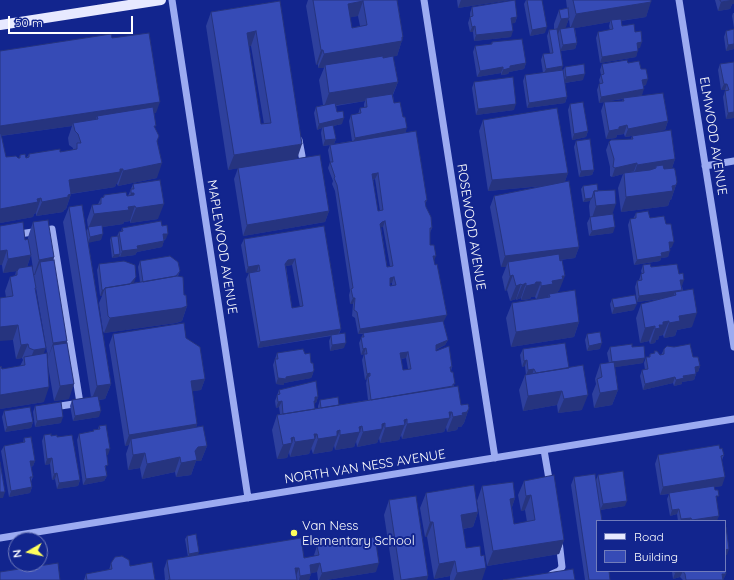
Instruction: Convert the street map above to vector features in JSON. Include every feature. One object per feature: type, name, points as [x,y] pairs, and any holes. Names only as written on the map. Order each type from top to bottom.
[{"type":"main road","points":[[0,25],[161,0]]},
{"type":"street","name":"MAPLEWOOD AVENUE","points":[[172,0],[248,498]]},
{"type":"street","name":"ROSEWOOD AVENUE","points":[[424,0],[495,458]]},
{"type":"street","name":"ELMWOOD AVENUE","points":[[679,0],[734,346]]},
{"type":"street","points":[[298,133],[302,156]]},
{"type":"street","points":[[705,166],[734,161]]},
{"type":"street","points":[[0,237],[52,229],[80,403],[44,408]]},
{"type":"street","name":"NORTH VAN NESS AVENUE","points":[[0,538],[734,419]]},
{"type":"street","points":[[544,450],[552,496]]},
{"type":"street","points":[[546,575],[554,574],[562,567],[558,532]]},
{"type":"building","points":[[313,0],[397,0],[403,37],[402,41],[324,54],[323,50],[321,50]],"holes":[[[363,1],[367,25],[352,28],[348,4]]]},
{"type":"building","points":[[515,0],[517,17],[511,18],[513,31],[476,35],[475,26],[472,27],[470,17],[473,16],[472,7]]},
{"type":"building","points":[[527,0],[542,0],[547,27],[532,30]]},
{"type":"building","points":[[573,0],[651,0],[651,2],[576,14]]},
{"type":"building","points":[[720,0],[734,0],[721,2]]},
{"type":"building","points":[[280,1],[302,144],[234,155],[211,12]],"holes":[[[256,31],[271,123],[261,124],[247,33]]]},
{"type":"building","points":[[568,8],[569,18],[561,19],[559,10]]},
{"type":"building","points":[[621,19],[622,26],[634,24],[635,32],[641,31],[642,42],[637,43],[638,51],[602,57],[598,32],[613,29],[611,20]]},
{"type":"building","points":[[574,27],[577,43],[563,45],[560,29]]},
{"type":"building","points":[[557,29],[563,66],[546,69],[543,54],[553,53],[549,30]]},
{"type":"building","points":[[734,29],[734,44],[728,45],[726,31]]},
{"type":"building","points":[[149,33],[160,102],[0,126],[0,51],[111,34],[112,38]]},
{"type":"building","points":[[522,39],[526,63],[510,66],[510,68],[503,70],[503,67],[480,71],[475,46],[492,44],[492,42]]},
{"type":"building","points":[[383,56],[383,58],[393,56],[398,82],[329,93],[325,65]]},
{"type":"building","points":[[627,60],[628,63],[639,61],[641,69],[646,69],[648,79],[642,80],[644,89],[601,97],[599,84],[603,83],[601,75],[604,74],[602,64]]},
{"type":"building","points":[[734,62],[734,112],[728,113],[725,91],[729,90],[727,84],[724,84],[720,64]]},
{"type":"building","points":[[584,64],[585,74],[566,77],[565,67]]},
{"type":"building","points":[[563,70],[567,97],[529,103],[525,75]]},
{"type":"building","points":[[513,77],[516,104],[478,109],[474,82]]},
{"type":"building","points":[[663,93],[668,121],[628,129],[627,125],[619,127],[619,129],[609,131],[604,102],[624,101],[623,98]]},
{"type":"building","points":[[392,94],[394,103],[400,102],[407,128],[355,138],[351,115],[361,113],[360,108],[367,107],[366,98]]},
{"type":"building","points":[[583,102],[588,131],[574,134],[570,104]]},
{"type":"building","points":[[335,103],[337,112],[343,111],[344,118],[319,124],[316,107]]},
{"type":"building","points":[[153,107],[156,126],[154,126],[159,136],[157,141],[162,163],[123,171],[123,169],[120,169],[120,172],[69,180],[71,194],[68,195],[68,197],[42,202],[41,198],[37,199],[38,202],[0,209],[0,133],[6,157],[16,156],[20,158],[20,155],[25,154],[26,158],[29,157],[29,154],[60,149],[60,152],[77,149],[77,143],[81,143],[73,123],[98,119],[97,116]]},
{"type":"building","points":[[557,108],[568,173],[492,180],[483,120]]},
{"type":"building","points":[[333,125],[336,139],[325,140],[323,127]]},
{"type":"building","points":[[671,130],[675,159],[637,165],[637,163],[615,168],[613,167],[614,159],[609,142],[611,140],[633,139],[632,136]]},
{"type":"building","points":[[416,131],[427,200],[425,201],[426,207],[431,217],[432,228],[430,228],[430,245],[434,245],[436,256],[433,256],[435,265],[437,264],[447,315],[360,329],[357,312],[354,310],[355,298],[353,298],[351,289],[353,288],[337,185],[330,162],[333,162],[330,145]],"holes":[[[378,173],[383,210],[378,211],[372,174]],[[385,221],[393,266],[387,267],[380,224]],[[394,277],[396,285],[390,286],[390,278]]]},
{"type":"building","points":[[590,139],[594,170],[581,171],[576,141]]},
{"type":"building","points":[[320,155],[329,211],[247,225],[238,168]]},
{"type":"building","points":[[663,165],[664,169],[674,168],[675,170],[677,182],[676,185],[672,186],[673,191],[626,197],[624,173],[650,170],[656,168],[656,166]]},
{"type":"building","points":[[160,180],[164,204],[136,208],[135,206],[128,207],[129,210],[94,214],[92,205],[101,204],[101,198],[104,197],[104,195],[126,192],[127,196],[134,195],[134,193],[131,193],[131,189],[134,189],[133,184]]},
{"type":"building","points":[[569,181],[579,247],[505,256],[494,196]]},
{"type":"building","points":[[597,184],[598,191],[594,191],[592,198],[585,199],[583,186]]},
{"type":"building","points":[[615,190],[616,204],[596,206],[594,191]]},
{"type":"building","points":[[82,205],[111,384],[97,386],[69,207]]},
{"type":"building","points":[[648,211],[650,218],[664,216],[666,224],[671,224],[674,242],[669,242],[670,251],[661,253],[662,256],[637,260],[630,219],[636,218],[636,213]]},
{"type":"building","points":[[613,214],[615,227],[592,231],[590,217]]},
{"type":"building","points":[[48,220],[54,257],[39,260],[33,222]]},
{"type":"building","points":[[161,221],[162,226],[167,225],[168,234],[163,234],[164,241],[137,246],[138,249],[122,251],[119,232],[123,231],[122,228]]},
{"type":"building","points":[[23,222],[25,240],[28,239],[31,255],[8,259],[7,250],[0,251],[0,226]]},
{"type":"building","points":[[102,225],[103,234],[90,237],[88,227]]},
{"type":"building","points":[[324,226],[341,329],[260,342],[249,273],[260,271],[259,265],[248,267],[244,239]],"holes":[[[295,259],[303,306],[292,308],[285,264],[288,260]]]},
{"type":"building","points":[[118,236],[120,254],[114,255],[111,237]]},
{"type":"building","points":[[559,254],[560,261],[562,260],[565,276],[562,276],[563,279],[552,281],[553,284],[541,286],[541,282],[536,282],[535,284],[526,286],[526,283],[516,286],[513,275],[510,276],[508,262]]},
{"type":"building","points":[[170,256],[178,262],[180,271],[176,276],[143,282],[140,261]]},
{"type":"building","points":[[54,260],[67,341],[53,343],[40,262]]},
{"type":"building","points":[[124,261],[135,265],[136,277],[130,284],[105,288],[102,290],[99,264]]},
{"type":"building","points":[[650,264],[651,267],[677,264],[679,274],[683,273],[684,280],[680,280],[682,290],[639,296],[637,281],[642,280],[641,274],[644,273],[643,265]]},
{"type":"building","points":[[32,266],[46,348],[34,350],[29,348],[28,344],[21,345],[18,325],[0,327],[0,298],[13,296],[10,277],[17,275],[19,268]]},
{"type":"building","points":[[177,276],[183,277],[184,295],[186,295],[187,306],[182,308],[110,318],[108,316],[105,288]]},
{"type":"building","points":[[693,289],[697,313],[679,316],[680,321],[669,323],[669,321],[663,322],[663,325],[659,325],[660,328],[655,329],[655,326],[645,328],[641,304],[676,295],[675,292]]},
{"type":"building","points":[[575,290],[579,322],[516,332],[512,303],[550,297],[549,294]]},
{"type":"building","points":[[635,295],[637,304],[614,308],[612,299]]},
{"type":"building","points":[[443,321],[448,340],[436,345],[436,351],[449,346],[452,367],[450,367],[451,372],[453,372],[455,384],[453,384],[453,386],[371,400],[368,377],[370,376],[370,373],[367,374],[364,354],[367,354],[366,348],[363,349],[361,337],[364,337],[363,333]],"holes":[[[408,352],[411,369],[403,370],[400,353]]]},
{"type":"building","points":[[184,323],[186,338],[200,347],[205,379],[191,381],[197,424],[129,435],[113,334]]},
{"type":"building","points":[[600,332],[602,343],[589,346],[587,334]]},
{"type":"building","points":[[345,333],[346,343],[332,345],[331,335]]},
{"type":"building","points":[[67,343],[74,384],[60,386],[53,345]]},
{"type":"building","points":[[565,343],[569,368],[536,373],[534,369],[528,370],[527,360],[524,361],[523,349]]},
{"type":"building","points":[[632,344],[632,347],[644,346],[645,358],[612,362],[610,347]]},
{"type":"building","points":[[690,344],[693,357],[698,357],[700,366],[695,367],[696,374],[683,376],[684,378],[676,380],[675,377],[645,384],[642,370],[648,369],[646,357],[650,357],[650,354],[655,353],[654,351],[657,351],[660,355],[664,354],[664,349],[667,346],[674,347]]},
{"type":"building","points":[[303,349],[305,354],[310,353],[311,363],[313,363],[313,372],[286,377],[286,379],[278,378],[275,359],[278,359],[277,353]]},
{"type":"building","points":[[47,353],[49,387],[0,395],[1,366],[2,369],[25,365],[24,357]]},
{"type":"building","points":[[614,362],[618,390],[600,393],[597,379],[602,377],[600,364]]},
{"type":"building","points":[[583,365],[588,395],[564,399],[562,391],[528,396],[525,375]]},
{"type":"building","points":[[316,381],[318,397],[315,397],[314,401],[315,409],[283,414],[282,401],[278,402],[277,395],[280,394],[279,390]]},
{"type":"building","points":[[458,386],[461,405],[468,404],[469,408],[467,412],[462,413],[463,415],[453,417],[452,412],[449,412],[450,418],[407,424],[407,419],[404,420],[405,425],[385,428],[385,423],[382,424],[382,429],[363,432],[362,426],[359,427],[360,432],[340,435],[340,430],[337,431],[337,436],[318,439],[317,434],[314,434],[315,439],[295,442],[294,437],[291,438],[292,443],[283,445],[277,415]]},
{"type":"building","points":[[98,396],[101,411],[75,416],[72,400]]},
{"type":"building","points":[[338,397],[339,405],[321,408],[320,400]]},
{"type":"building","points":[[61,402],[63,417],[37,421],[35,406]]},
{"type":"building","points":[[30,407],[33,422],[7,427],[4,411]]},
{"type":"building","points":[[106,425],[110,449],[106,449],[108,465],[105,466],[107,476],[86,479],[79,434],[100,429],[99,426]]},
{"type":"building","points":[[203,426],[207,446],[198,447],[195,451],[197,460],[181,463],[180,457],[147,464],[145,453],[133,455],[131,439]]},
{"type":"building","points":[[51,434],[51,436],[57,435],[57,437],[72,435],[80,480],[59,483],[57,473],[54,474],[52,458],[47,459],[44,435]]},
{"type":"building","points":[[31,437],[35,461],[30,461],[33,477],[30,477],[32,487],[11,491],[4,446],[25,442],[24,438]]},
{"type":"building","points":[[719,445],[720,449],[722,448],[724,455],[721,456],[725,477],[663,487],[658,455]]},
{"type":"building","points":[[0,462],[5,492],[0,492]]},
{"type":"building","points":[[623,471],[627,501],[603,504],[598,475]]},
{"type":"building","points":[[595,474],[602,520],[596,520],[596,572],[609,572],[610,580],[589,580],[574,477]]},
{"type":"building","points":[[554,475],[564,540],[493,551],[482,486],[513,482],[515,498],[510,499],[514,524],[535,520],[531,495],[526,496],[524,481]]},
{"type":"building","points":[[474,485],[478,512],[461,515],[466,548],[480,546],[481,556],[484,555],[486,568],[457,573],[455,561],[439,564],[433,522],[430,522],[426,493]]},
{"type":"building","points":[[714,486],[715,490],[718,490],[719,496],[716,496],[719,516],[692,520],[691,518],[681,519],[679,509],[672,510],[669,493]]},
{"type":"building","points":[[416,496],[428,576],[401,580],[389,500]]},
{"type":"building","points":[[726,527],[729,549],[726,550]]},
{"type":"building","points":[[196,534],[199,552],[189,554],[187,536]]},
{"type":"building","points":[[375,537],[379,563],[322,573],[320,563],[310,565],[311,574],[300,576],[299,568],[295,568],[297,580],[170,580],[167,560],[301,538],[304,558],[319,555],[317,546]]},
{"type":"building","points":[[122,556],[129,560],[130,566],[152,562],[155,580],[87,580],[86,574],[112,569],[111,563],[115,557]]},
{"type":"building","points":[[58,563],[60,580],[0,580],[0,572],[8,571],[8,572],[48,572],[48,565]]},
{"type":"building","points":[[573,569],[575,580],[503,580]]},
{"type":"building","points":[[684,572],[726,572],[726,574],[722,574],[723,580],[686,580]]},
{"type":"place","name":"Van Ness Elementary School","points":[[294,533]]}]
